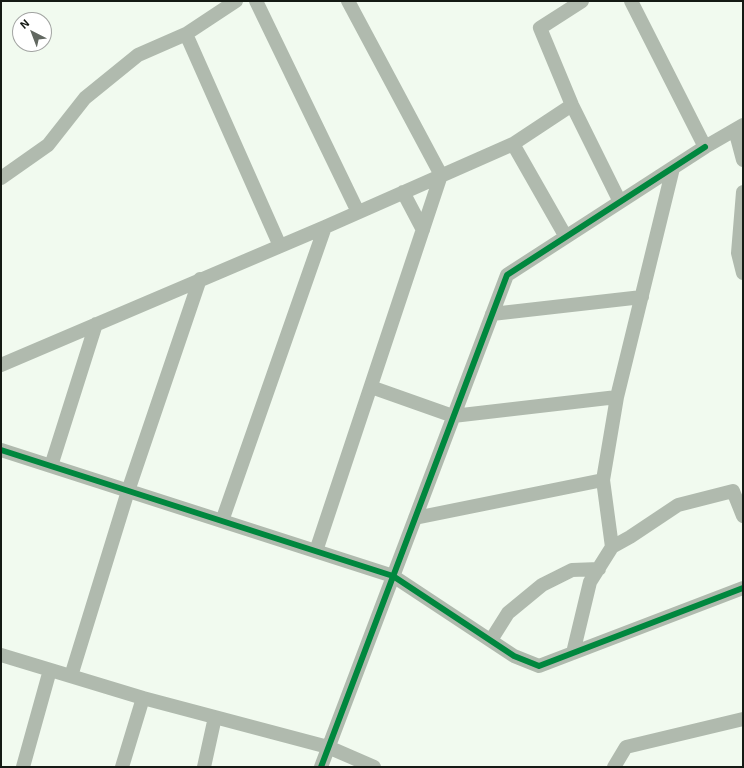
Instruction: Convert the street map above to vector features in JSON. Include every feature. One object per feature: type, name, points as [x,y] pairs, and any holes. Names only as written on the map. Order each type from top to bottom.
[{"type":"street","points":[[1,178],[48,145],[85,98],[138,55],[186,34],[236,1]]},
{"type":"street","points":[[256,1],[358,212]]},
{"type":"street","points":[[316,551],[441,175],[348,1]]},
{"type":"street","points":[[582,1],[540,28],[572,104],[620,202]]},
{"type":"street","points":[[631,1],[705,147]]},
{"type":"street","points":[[186,34],[280,246]]},
{"type":"street","points":[[1,365],[325,227],[513,144],[572,104]]},
{"type":"street","points":[[321,767],[507,275],[705,147],[739,127],[743,160]]},
{"type":"street","points":[[513,144],[566,237]]},
{"type":"street","points":[[612,547],[604,480],[617,397],[673,168]]},
{"type":"street","points":[[403,192],[423,230]]},
{"type":"street","points":[[743,192],[738,253],[743,273]]},
{"type":"street","points":[[222,521],[325,227]]},
{"type":"street","points":[[71,676],[128,491],[200,279]]},
{"type":"street","points":[[492,314],[642,296]]},
{"type":"street","points":[[51,466],[96,324]]},
{"type":"street","points":[[371,387],[453,416],[617,397]]},
{"type":"street","points":[[1,450],[393,576],[514,656],[539,666],[743,588]]},
{"type":"street","points":[[415,518],[604,480]]},
{"type":"street","points":[[573,652],[590,582],[612,547],[630,538],[678,505],[733,491],[743,516]]},
{"type":"street","points":[[491,640],[508,613],[542,584],[572,570],[598,569]]},
{"type":"street","points":[[1,655],[143,698],[328,747],[374,767]]},
{"type":"street","points":[[23,767],[50,670]]},
{"type":"street","points":[[122,767],[143,698]]},
{"type":"street","points":[[204,767],[215,717]]},
{"type":"street","points":[[614,767],[626,747],[743,719]]},
{"type":"cycle path","points":[[321,767],[507,275],[705,147]]},
{"type":"cycle path","points":[[1,450],[393,576],[514,656],[539,666],[743,588]]}]
